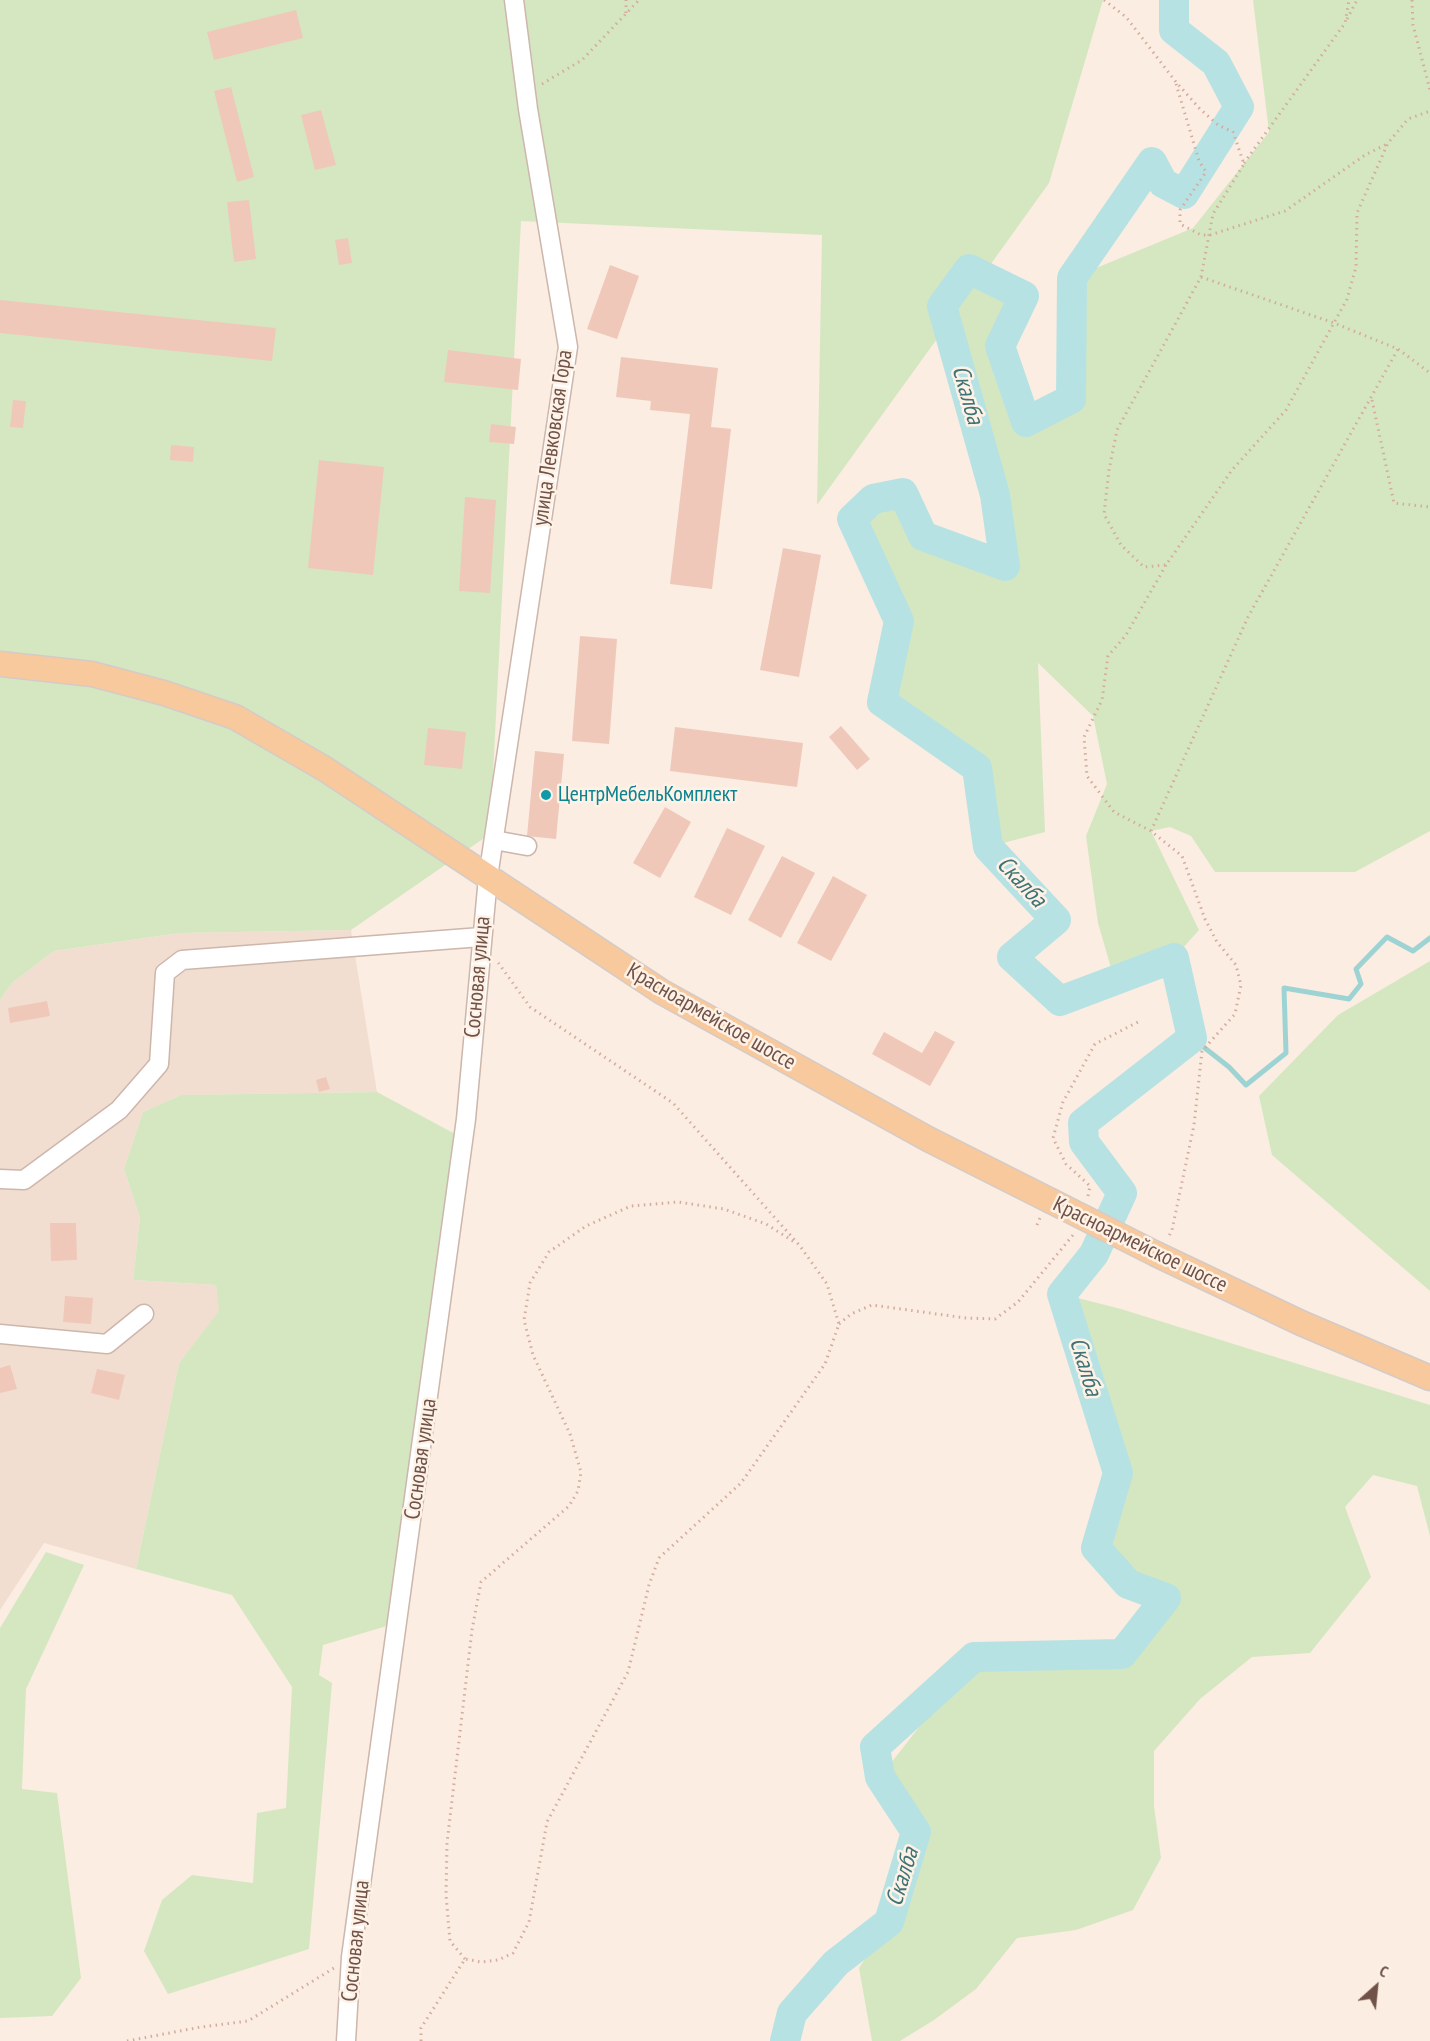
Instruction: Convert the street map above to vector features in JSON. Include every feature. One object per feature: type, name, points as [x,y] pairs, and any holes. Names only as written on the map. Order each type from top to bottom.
[{"type":"main road","name":"Красноармейское шоссе","points":[[0,664],[92,674],[165,693],[235,717],[325,769],[662,992],[745,1040],[928,1139],[1158,1255],[1301,1323],[1430,1378]]},
{"type":"street","name":"улица Левковская Гора","points":[[488,877],[567,347],[528,109],[514,0]]},
{"type":"street","points":[[494,840],[527,846]]},
{"type":"street","name":"Сосновая улица","points":[[346,2041],[351,1957],[466,1119],[488,877]]},
{"type":"street","points":[[0,1179],[24,1180],[119,1110],[159,1064],[165,973],[182,960],[481,938]]},
{"type":"street","points":[[0,1334],[107,1344],[144,1314]]},
{"type":"path","points":[[626,0],[626,14]]},
{"type":"path","points":[[528,109],[543,82],[582,60],[639,0]]},
{"type":"path","points":[[1104,0],[1126,17],[1176,82],[1218,125],[1233,132],[1244,164]]},
{"type":"path","points":[[1345,23],[1349,0]]},
{"type":"path","points":[[1166,565],[1144,567],[1121,545],[1104,514],[1108,470],[1117,430],[1201,277],[1213,214],[1244,164],[1345,23],[1357,0]]},
{"type":"path","points":[[1412,0],[1413,25],[1430,90]]},
{"type":"path","points":[[1176,82],[1199,161],[1206,172],[1180,210],[1180,224],[1201,235],[1210,235],[1285,211],[1365,155],[1388,143]]},
{"type":"path","points":[[1172,1230],[1194,1125],[1202,1051],[1235,1014],[1241,985],[1236,965],[1216,942],[1205,919],[1182,855],[1151,831],[1114,812],[1087,776],[1084,737],[1102,700],[1108,656],[1126,635],[1166,565],[1232,470],[1286,410],[1347,298],[1356,267],[1357,213],[1388,143],[1408,119],[1430,111]]},
{"type":"path","points":[[1201,277],[1334,323],[1398,349],[1430,373]]},
{"type":"path","points":[[1151,831],[1248,617],[1398,349]]},
{"type":"path","points":[[1371,399],[1394,503],[1430,507]]},
{"type":"path","points":[[481,938],[530,1007],[673,1103],[800,1246],[827,1284],[839,1324]]},
{"type":"path","points":[[1085,1205],[1090,1186],[1065,1164],[1053,1138],[1063,1102],[1095,1044],[1140,1021]]},
{"type":"path","points":[[800,1246],[766,1224],[724,1209],[678,1202],[631,1206],[586,1226],[549,1252],[530,1283],[524,1320],[531,1347],[570,1434],[581,1472],[578,1491],[569,1506],[481,1582],[472,1630],[447,1843],[446,1895],[450,1941],[465,1959],[481,1962],[498,1960],[513,1953],[529,1922],[547,1822],[628,1672],[649,1585],[659,1558],[741,1483],[825,1364],[839,1324],[851,1314],[872,1305],[966,1318],[995,1319],[1018,1302],[1075,1232]]},
{"type":"path","points":[[127,2041],[248,2021],[351,1957]]},
{"type":"path","points":[[422,2041],[421,2028],[465,1959]]},
{"type":"shaded area","points":[[351,930],[377,1092],[181,1095],[143,1112],[124,1169],[140,1218],[133,1280],[216,1285],[220,1311],[179,1363],[136,1569],[44,1543],[0,1610],[0,1000],[12,983],[54,951],[180,933]]},
{"type":"green space","points":[[0,0],[1103,0],[1049,183],[983,275],[1024,296],[1000,346],[1026,422],[1071,399],[1072,278],[1193,228],[1269,132],[1253,0],[1430,0],[1430,831],[1355,872],[1215,872],[1191,836],[1170,827],[1151,831],[1199,930],[1174,958],[1111,968],[1098,923],[1086,836],[1107,784],[1093,716],[1038,663],[1045,832],[988,847],[977,768],[882,702],[899,621],[852,519],[873,499],[903,493],[923,536],[1005,566],[995,495],[947,325],[817,505],[822,235],[521,221],[490,834],[351,930],[180,933],[54,951],[12,983],[0,1000]]},
{"type":"green space","points":[[1430,961],[1430,1291],[1272,1155],[1259,1096],[1338,1015]]},
{"type":"green space","points":[[377,1092],[457,1135],[390,1625],[323,1645],[319,1675],[332,1683],[309,1949],[168,1994],[144,1951],[162,1900],[192,1875],[253,1883],[257,1813],[286,1808],[292,1687],[232,1595],[136,1569],[179,1363],[219,1311],[216,1285],[133,1280],[140,1218],[124,1169],[143,1112],[181,1095]]},
{"type":"green space","points":[[1062,1294],[1121,1309],[1430,1405],[1430,1536],[1417,1486],[1373,1475],[1345,1507],[1371,1577],[1310,1653],[1252,1657],[1200,1699],[1154,1751],[1154,1806],[1161,1858],[1133,1910],[1076,1930],[1017,1938],[976,1989],[934,2020],[900,2041],[872,2041],[859,1968],[889,1922],[916,1832],[880,1777],[974,1657],[1122,1654],[1165,1599],[1128,1584],[1096,1548],[1118,1473]]},
{"type":"green space","points":[[46,1552],[84,1565],[26,1689],[22,1789],[57,1793],[81,1978],[52,2016],[0,2018],[0,1628]]},
{"type":"building","points":[[296,10],[303,38],[214,60],[207,32]]},
{"type":"building","points":[[231,87],[254,177],[237,182],[214,91]]},
{"type":"building","points":[[321,110],[336,165],[315,170],[301,115]]},
{"type":"building","points":[[249,200],[256,259],[234,262],[227,202]]},
{"type":"building","points":[[348,238],[352,263],[339,265],[335,240]]},
{"type":"building","points":[[610,265],[639,276],[617,339],[587,329]]},
{"type":"building","points":[[0,300],[276,328],[272,361],[0,333]]},
{"type":"building","points":[[448,350],[521,359],[518,390],[444,382]]},
{"type":"building","points":[[621,357],[718,368],[711,427],[731,429],[712,589],[670,584],[690,414],[650,410],[651,401],[616,397]]},
{"type":"building","points":[[13,400],[26,401],[23,428],[10,427]]},
{"type":"building","points":[[491,424],[516,427],[514,444],[489,442]]},
{"type":"building","points":[[171,445],[194,447],[193,462],[170,460]]},
{"type":"building","points":[[319,460],[384,467],[373,575],[308,568]]},
{"type":"building","points":[[465,497],[496,500],[490,593],[459,591]]},
{"type":"building","points":[[783,548],[821,555],[799,677],[760,670]]},
{"type":"building","points":[[580,636],[617,639],[609,744],[572,741]]},
{"type":"building","points":[[841,726],[870,759],[857,770],[829,737]]},
{"type":"building","points":[[675,727],[803,743],[797,787],[670,771]]},
{"type":"building","points":[[428,728],[466,732],[462,769],[424,765]]},
{"type":"building","name":"ЦентрМебельКомплект","points":[[535,751],[564,754],[556,839],[527,836]]},
{"type":"building","points":[[665,807],[691,822],[660,878],[633,863]]},
{"type":"building","points":[[727,828],[765,846],[731,915],[694,897]]},
{"type":"building","points":[[782,856],[815,873],[781,938],[748,920]]},
{"type":"building","points":[[833,876],[867,895],[831,961],[797,943]]},
{"type":"building","points":[[47,1001],[50,1016],[10,1023],[8,1008]]},
{"type":"building","points":[[935,1031],[955,1042],[930,1086],[872,1054],[884,1032],[922,1053]]},
{"type":"building","points":[[326,1077],[330,1089],[319,1092],[316,1080]]},
{"type":"building","points":[[50,1223],[76,1223],[77,1260],[51,1261]]},
{"type":"building","points":[[65,1296],[93,1298],[91,1324],[63,1322]]},
{"type":"building","points":[[10,1365],[17,1389],[0,1393],[0,1368]]},
{"type":"building","points":[[97,1369],[125,1375],[119,1400],[91,1393]]},
{"type":"waterway","name":"Скалба","points":[[785,2041],[792,2013],[836,1963],[889,1922],[916,1832],[880,1777],[875,1747],[974,1657],[1122,1654],[1166,1598],[1128,1584],[1096,1548],[1118,1473],[1062,1294],[1094,1254],[1122,1193],[1084,1142],[1083,1123],[1192,1038],[1174,958],[1060,1001],[1012,957],[1056,920],[988,847],[977,768],[882,702],[899,621],[852,519],[873,499],[903,493],[923,536],[1005,566],[995,495],[942,306],[969,269],[1024,296],[1000,346],[1026,422],[1071,399],[1072,278],[1152,162],[1163,183],[1184,194],[1239,107],[1216,63],[1174,30],[1174,0]]},
{"type":"waterway","points":[[1192,1038],[1229,1067],[1246,1085],[1286,1053],[1284,988],[1349,999],[1361,984],[1356,969],[1387,937],[1413,951],[1430,938]]},
{"type":"place","name":"ЦентрМебельКомплект","points":[[546,795]]}]
